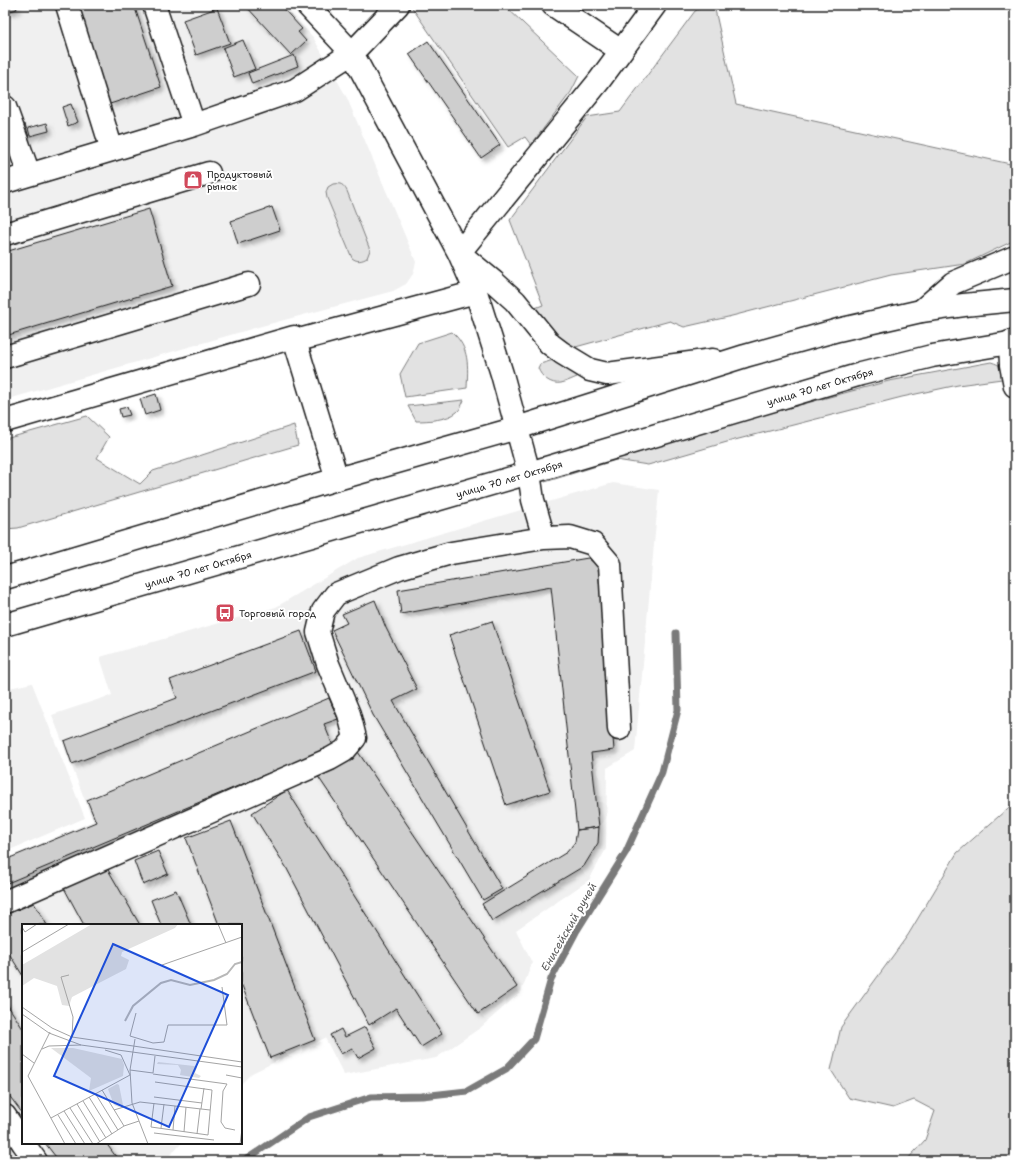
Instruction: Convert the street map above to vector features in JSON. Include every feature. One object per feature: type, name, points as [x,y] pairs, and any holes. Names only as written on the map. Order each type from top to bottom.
[{"type":"main road","points":[[67,5],[112,150]]},
{"type":"main road","points":[[154,5],[194,125]]},
{"type":"main road","points":[[307,5],[352,53],[459,253],[476,292],[517,428],[529,473],[533,500],[544,538]]},
{"type":"main road","points":[[5,182],[194,125],[295,90],[352,53],[398,5]]},
{"type":"main road","points":[[553,5],[621,51]]},
{"type":"main road","points":[[459,253],[599,81],[655,5]]},
{"type":"main road","points":[[5,107],[29,174]]},
{"type":"main road","points":[[5,234],[209,173]]},
{"type":"main road","points":[[459,253],[494,282],[515,302],[550,344],[590,370],[607,374],[745,356]]},
{"type":"main road","points":[[921,311],[954,283],[1015,257]]},
{"type":"main road","points":[[5,357],[249,284]]},
{"type":"main road","points":[[337,478],[295,341],[476,292]]},
{"type":"main road","points":[[5,578],[337,478],[517,428],[745,356],[838,330],[921,311],[1015,300]]},
{"type":"main road","points":[[5,421],[294,337]]},
{"type":"main road","points":[[1013,342],[1011,365],[1015,386]]},
{"type":"main road","name":"улица 70 лет Октября","points":[[5,625],[529,473],[861,374],[932,356],[1013,342]]},
{"type":"main road","points":[[5,902],[330,759],[344,751],[355,738],[349,714],[328,664],[318,632],[323,611],[336,594],[400,568],[451,553],[544,538],[570,538],[593,544],[610,564],[619,729]]},
{"type":"main road","points":[[5,1116],[22,1142]]},
{"type":"main road","points":[[24,1144],[36,1161]]},
{"type":"shaded area","name":"Продуктовый рынок","points":[[5,5],[282,5],[313,37],[347,98],[416,262],[413,274],[406,284],[393,291],[258,327],[5,400]]},
{"type":"shaded area","points":[[504,5],[579,76],[571,92],[531,145],[525,137],[508,147],[411,6]]},
{"type":"shaded area","points":[[706,5],[714,5],[736,104],[1015,165],[1015,240],[965,264],[891,275],[684,327],[670,321],[572,348],[559,343],[535,308],[543,305],[510,220],[587,117],[620,112],[695,11]]},
{"type":"shaded area","points":[[333,184],[342,184],[347,191],[370,250],[367,258],[363,260],[358,261],[352,258],[327,198],[326,192],[328,187]]},
{"type":"shaded area","points":[[452,332],[462,344],[467,358],[467,388],[405,397],[400,374],[418,343]]},
{"type":"shaded area","points":[[557,359],[578,374],[577,377],[561,383],[554,383],[547,380],[538,368],[540,364]]},
{"type":"shaded area","points":[[991,362],[1002,367],[1009,378],[958,385],[902,397],[727,442],[648,465],[616,460],[545,482],[546,478],[755,417],[889,381]]},
{"type":"shaded area","points":[[464,400],[460,409],[453,415],[432,420],[416,421],[408,406]]},
{"type":"shaded area","points":[[87,416],[109,437],[97,458],[140,484],[153,471],[294,425],[298,445],[18,528],[5,529],[5,439]]},
{"type":"shaded area","points":[[613,483],[659,490],[635,751],[607,768],[606,849],[589,880],[516,930],[532,963],[521,992],[480,1028],[436,1058],[344,1075],[325,1038],[252,1073],[242,1083],[242,924],[22,924],[22,1144],[181,1144],[164,1161],[5,1161],[5,859],[93,821],[52,715],[112,695],[100,657],[276,607],[358,558]]},
{"type":"shaded area","points":[[32,683],[85,818],[5,852],[5,689]]},
{"type":"shaded area","points":[[1015,802],[1015,1161],[906,1161],[925,1140],[935,1111],[914,1100],[893,1108],[849,1098],[831,1070],[841,1027],[908,935],[957,853]]},
{"type":"building","points":[[5,5],[15,5],[17,9],[7,12]]},
{"type":"building","points":[[77,5],[134,5],[161,87],[110,104]]},
{"type":"building","points":[[245,5],[280,5],[302,29],[298,32],[306,41],[291,55]]},
{"type":"building","points":[[217,8],[230,43],[196,55],[183,20]]},
{"type":"building","points":[[243,40],[255,69],[234,77],[223,48]]},
{"type":"building","points":[[428,41],[500,145],[481,158],[409,54]]},
{"type":"building","points":[[294,55],[298,66],[252,84],[248,73]]},
{"type":"building","points":[[71,104],[78,122],[68,126],[62,107]]},
{"type":"building","points":[[47,123],[49,131],[30,136],[28,128]]},
{"type":"building","points":[[25,124],[29,138],[19,141],[15,127]]},
{"type":"building","points":[[272,207],[280,230],[238,244],[231,221]]},
{"type":"building","points":[[149,209],[172,286],[5,336],[5,252]]},
{"type":"building","points":[[156,394],[160,410],[145,415],[140,399]]},
{"type":"building","points":[[127,407],[130,415],[121,417],[119,409]]},
{"type":"building","points":[[588,558],[598,566],[614,750],[591,753],[599,827],[577,830],[551,587],[401,614],[398,590]]},
{"type":"building","points":[[375,600],[386,628],[417,689],[393,701],[502,889],[483,900],[373,715],[332,630],[347,623],[342,614]]},
{"type":"building","points":[[492,621],[550,791],[506,805],[449,635]]},
{"type":"building","points":[[301,631],[316,671],[72,764],[64,741],[177,698],[170,680]]},
{"type":"building","points":[[329,698],[338,719],[324,724],[333,746],[5,884],[5,860],[96,822],[87,800]]},
{"type":"building","points":[[356,749],[517,987],[478,1014],[317,775]]},
{"type":"building","points":[[287,790],[442,1034],[421,1047],[396,1008],[369,1025],[286,867],[252,813]]},
{"type":"building","points":[[231,821],[315,1040],[270,1058],[242,986],[242,924],[219,924],[186,838]]},
{"type":"building","points":[[599,827],[598,843],[584,866],[492,921],[482,904],[567,852],[575,842],[577,830]]},
{"type":"building","points":[[158,851],[168,874],[143,885],[134,861]]},
{"type":"building","points":[[107,868],[139,924],[83,924],[64,888]]},
{"type":"building","points":[[176,890],[191,924],[161,924],[151,900]]},
{"type":"building","points":[[34,903],[46,924],[22,924],[22,974],[5,947],[5,915]]},
{"type":"building","points":[[5,1001],[22,1027],[22,1113],[5,1090]]},
{"type":"building","points":[[365,1027],[376,1048],[358,1058],[352,1048],[341,1054],[330,1035],[341,1029],[345,1037]]},
{"type":"building","points":[[46,1144],[107,1144],[119,1161],[59,1161]]},
{"type":"building","points":[[5,1148],[13,1161],[5,1161]]},
{"type":"waterway","name":"Енисейский ручей","points":[[244,1161],[309,1117],[371,1097],[422,1096],[467,1091],[506,1069],[534,1039],[551,979],[576,932],[626,852],[662,772],[678,710],[676,633]]},
{"type":"place","name":"Продуктовый рынок","points":[[193,180]]},
{"type":"place","name":"Торговый город","points":[[225,613]]}]
